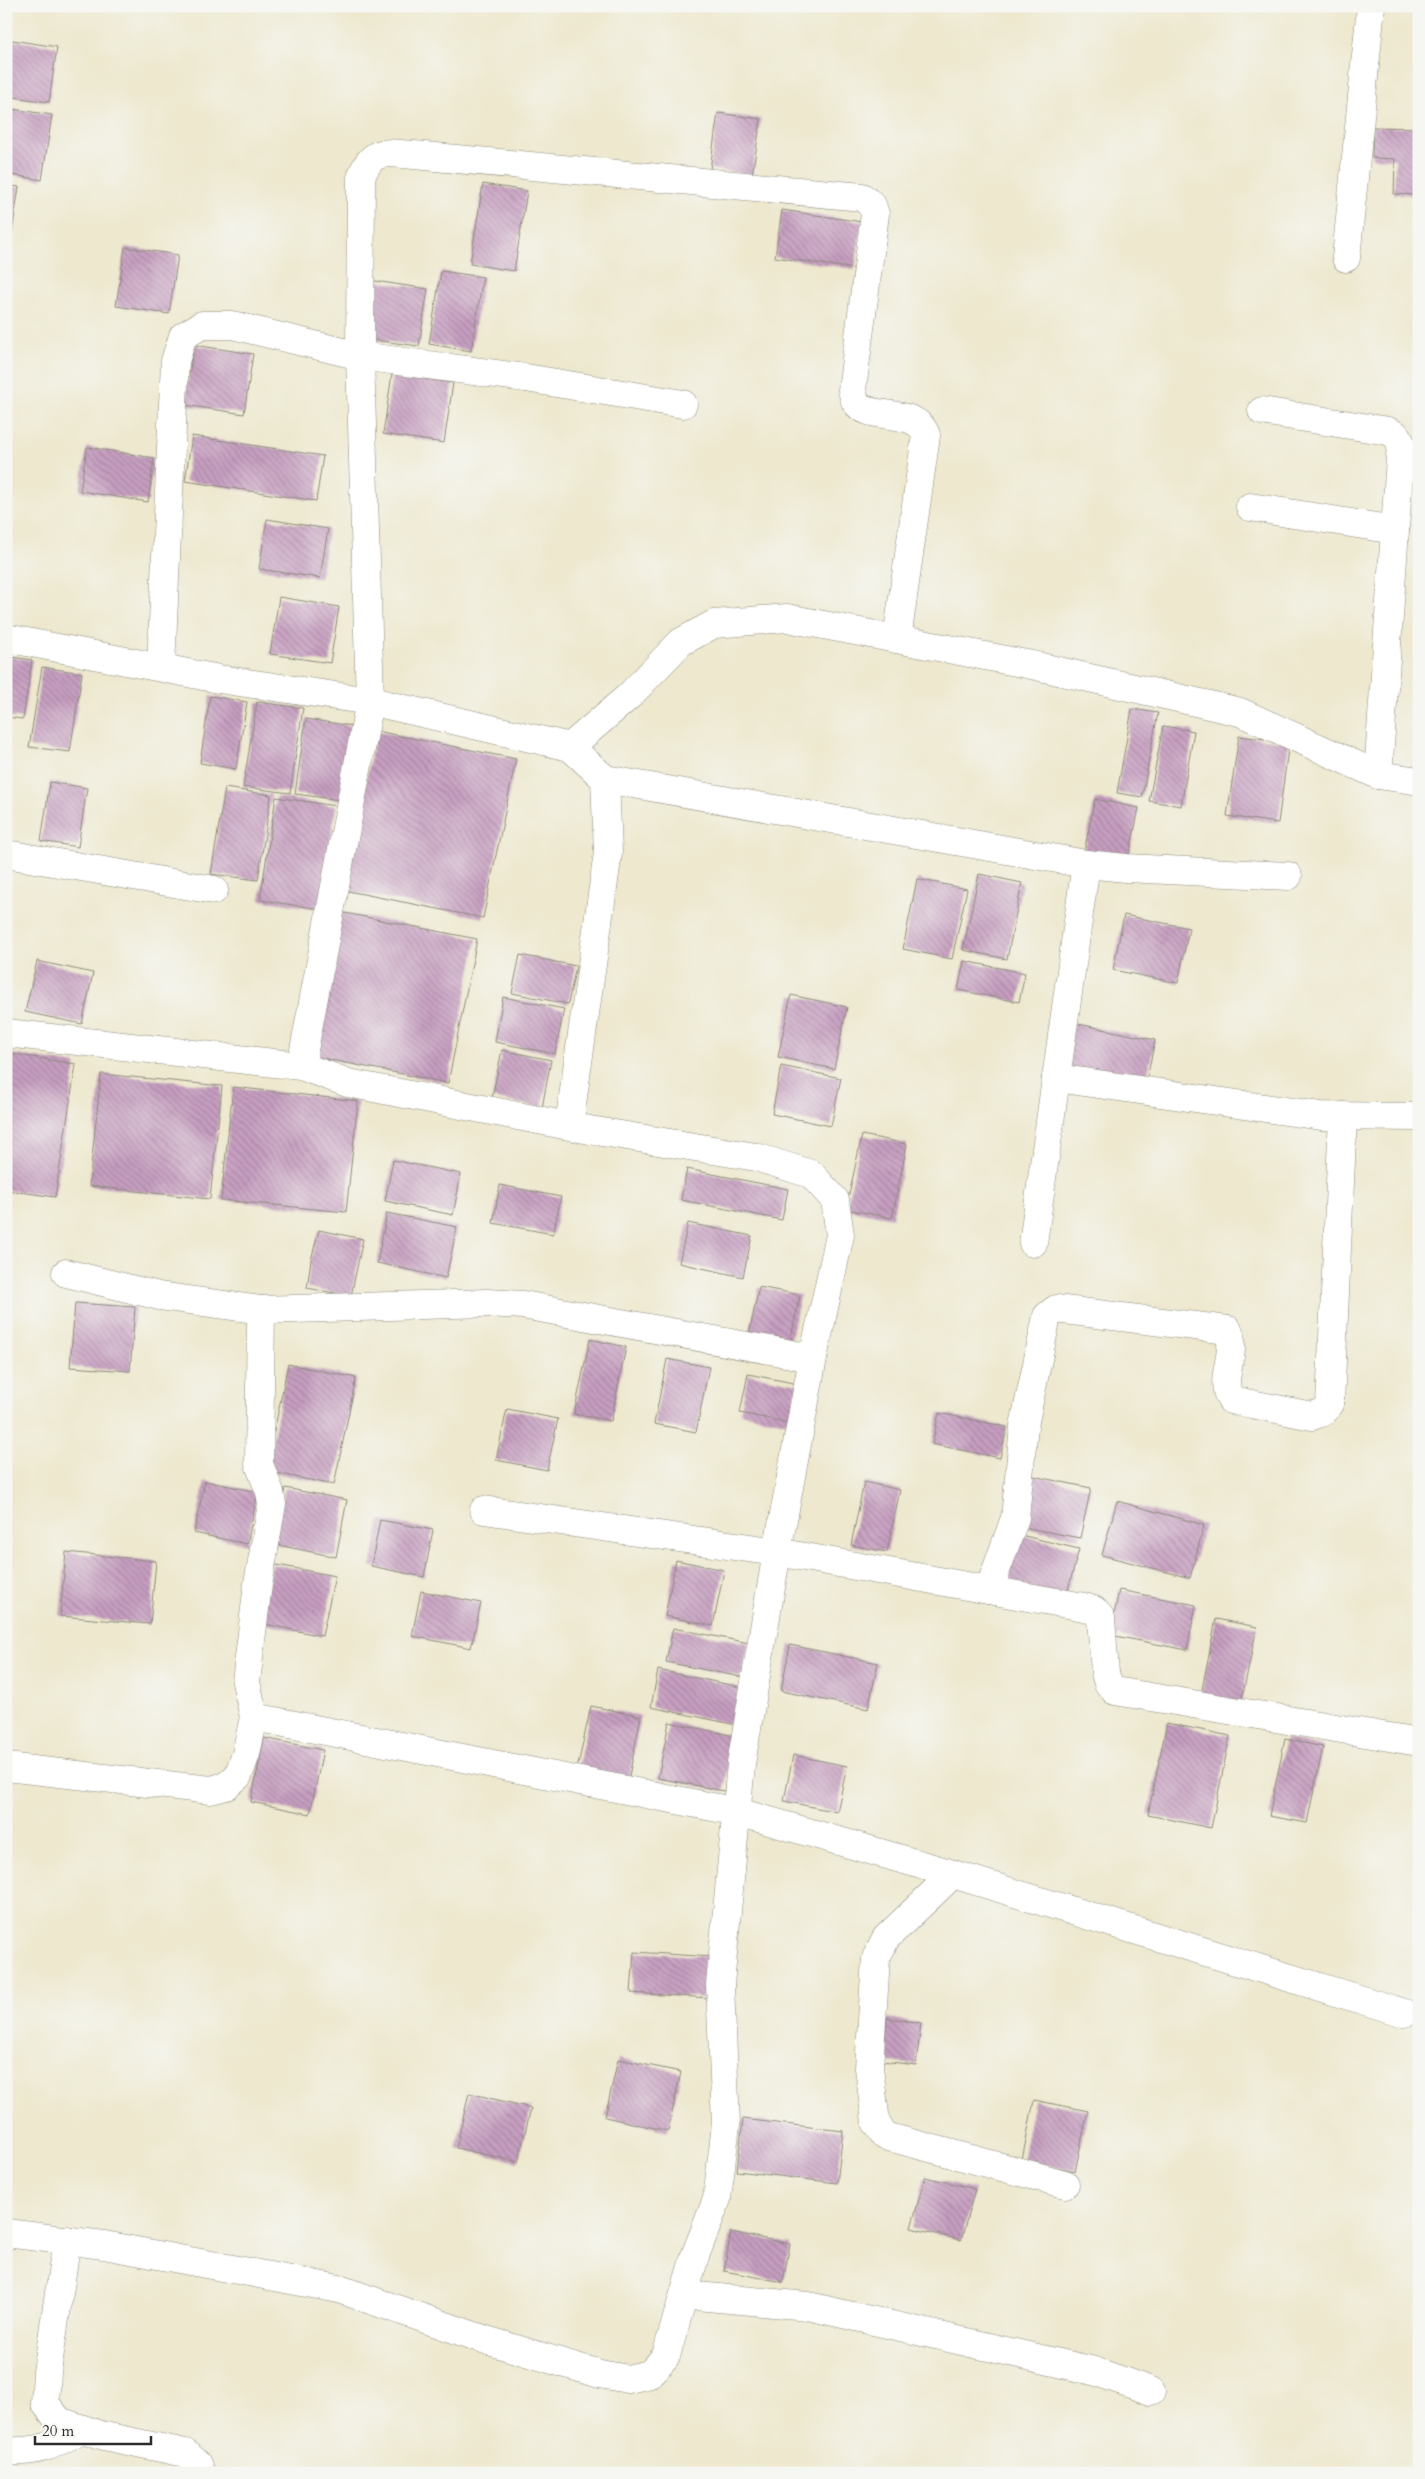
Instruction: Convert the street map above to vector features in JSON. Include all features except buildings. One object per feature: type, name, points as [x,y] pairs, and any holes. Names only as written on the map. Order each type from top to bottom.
[{"type":"street","points":[[1346,258],[1372,6]]},
{"type":"street","points":[[301,1066],[370,701],[360,356],[361,178],[367,162],[382,153],[862,197],[872,205],[875,214],[852,390],[856,402],[862,408],[916,421],[923,427],[926,435],[897,639]]},
{"type":"street","points":[[161,666],[175,361],[183,336],[202,324],[232,324],[360,356],[526,378],[683,404]]},
{"type":"street","points":[[1262,411],[1388,431],[1396,435],[1401,443],[1378,775]]},
{"type":"street","points":[[1250,507],[1395,530]]},
{"type":"street","points":[[570,747],[629,696],[680,642],[714,624],[787,618],[1032,665],[1240,712],[1378,775],[1419,781]]},
{"type":"street","points":[[6,638],[161,666],[219,679],[370,701],[570,747],[605,779],[1086,864],[1126,868],[1288,876]]},
{"type":"street","points":[[569,1125],[608,853],[605,779]]},
{"type":"street","points":[[6,854],[214,890]]},
{"type":"street","points":[[1033,1243],[1086,864]]},
{"type":"street","points":[[6,1033],[301,1066],[348,1083],[569,1125],[756,1157],[811,1174],[835,1200],[840,1235],[813,1358],[777,1552],[741,1764],[738,1812],[720,1985],[726,2124],[717,2199],[695,2256],[666,2356],[650,2374],[628,2379],[600,2374],[486,2340],[339,2289],[104,2245],[6,2233]]},
{"type":"street","points":[[1056,1078],[1321,1116],[1419,1117]]},
{"type":"street","points":[[990,1590],[1014,1518],[1024,1426],[1047,1316],[1056,1309],[1228,1330],[1232,1339],[1225,1387],[1231,1400],[1312,1416],[1323,1412],[1330,1404],[1343,1116]]},
{"type":"street","points":[[66,1273],[159,1296],[261,1310],[487,1303],[523,1305],[813,1358]]},
{"type":"street","points":[[6,1767],[211,1790],[226,1786],[238,1776],[246,1754],[254,1717],[246,1682],[258,1584],[272,1504],[270,1492],[259,1464],[261,1310]]},
{"type":"street","points":[[484,1510],[777,1552],[1094,1610],[1101,1618],[1104,1673],[1108,1683],[1115,1691],[1419,1742]]},
{"type":"street","points":[[254,1717],[738,1812],[953,1874],[1404,2012]]},
{"type":"street","points":[[953,1874],[886,1938],[876,1958],[869,2048],[876,2122],[886,2136],[1065,2184]]},
{"type":"street","points":[[67,2240],[46,2372],[45,2403],[59,2422],[185,2454],[198,2464],[201,2473]]},
{"type":"street","points":[[685,2295],[808,2306],[1094,2371],[1151,2391]]},
{"type":"street","points":[[6,2451],[32,2452],[52,2446],[82,2429]]}]
